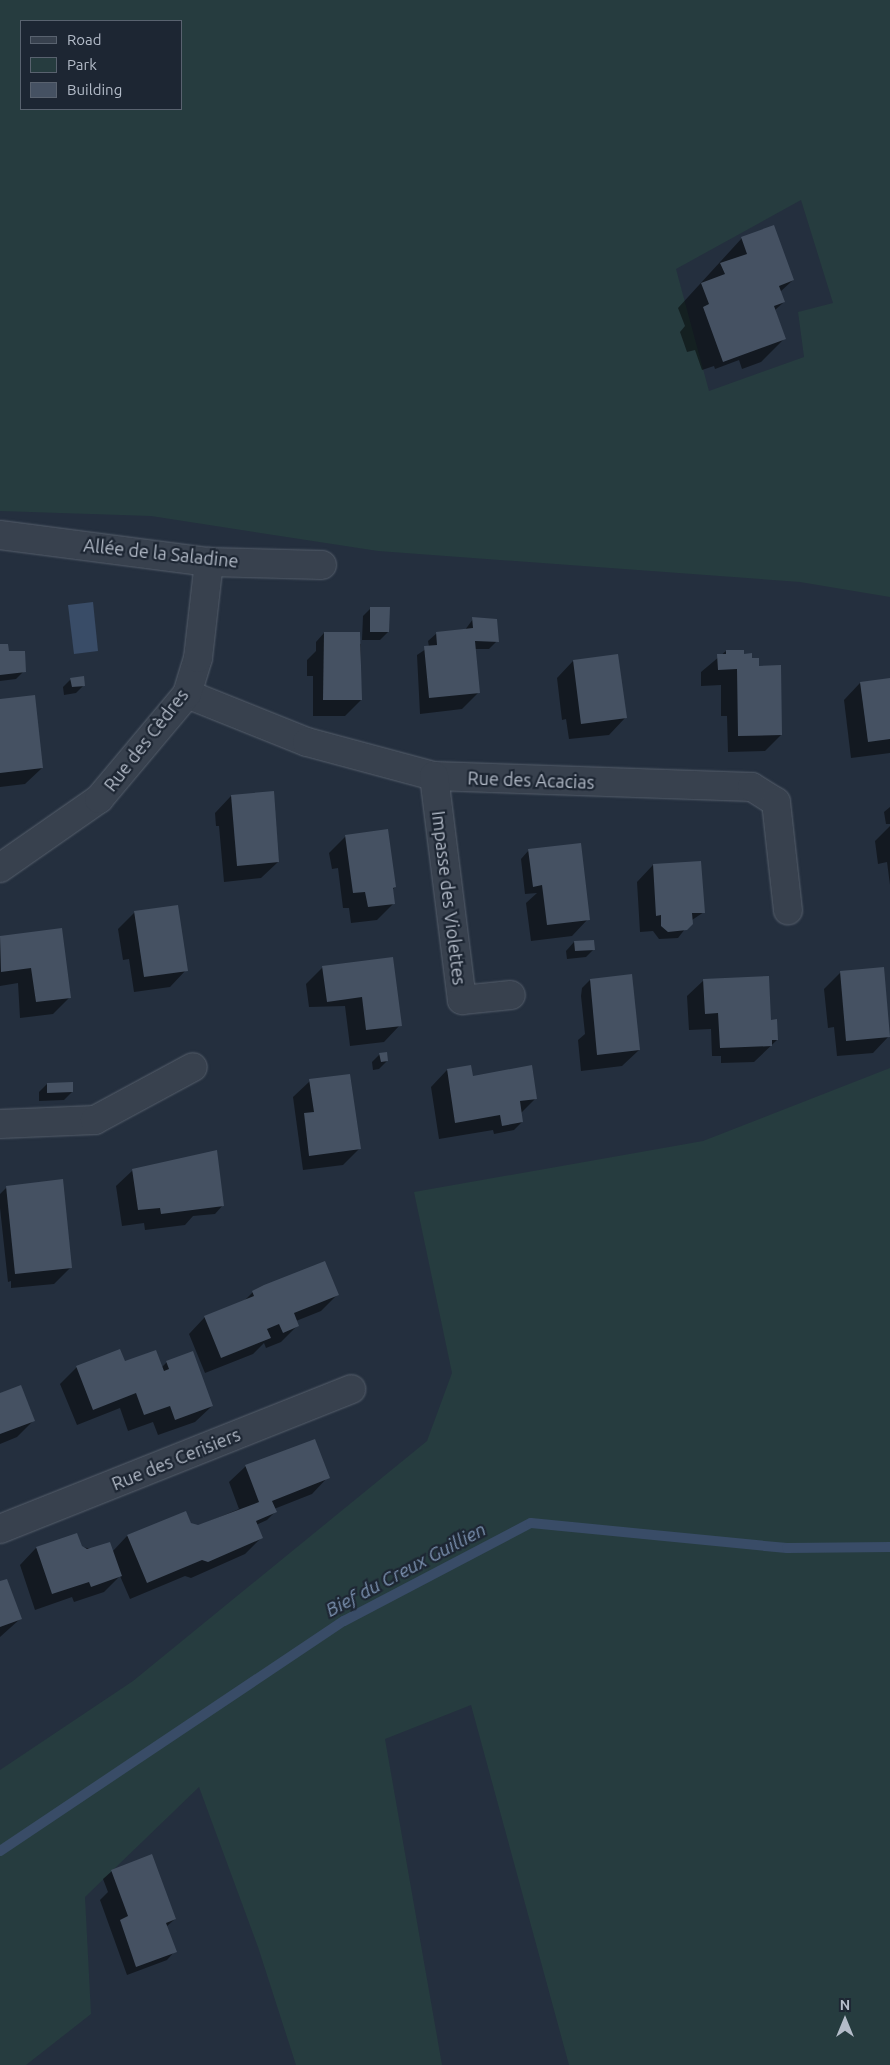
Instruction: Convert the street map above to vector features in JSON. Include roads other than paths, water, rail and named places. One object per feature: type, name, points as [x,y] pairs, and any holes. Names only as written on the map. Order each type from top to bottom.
[{"type":"street","name":"Allée de la Saladine","points":[[0,534],[209,562],[322,565]]},
{"type":"street","name":"Rue des Cèdres","points":[[1,867],[99,798],[187,694],[198,658],[209,562]]},
{"type":"street","name":"Rue des Acacias","points":[[187,694],[307,742],[434,776],[752,787],[776,802],[788,910]]},
{"type":"street","name":"Impasse des Violettes","points":[[434,776],[462,1000],[511,996]]},
{"type":"street","points":[[0,1124],[95,1120],[193,1067]]},
{"type":"street","name":"Rue des Cerisiers","points":[[0,1529],[352,1389]]},
{"type":"water","points":[[93,602],[98,651],[74,654],[68,605]]},
{"type":"waterway","name":"Bief du Creux Guillien","points":[[0,1851],[344,1621],[531,1523],[787,1548],[890,1547]]}]
